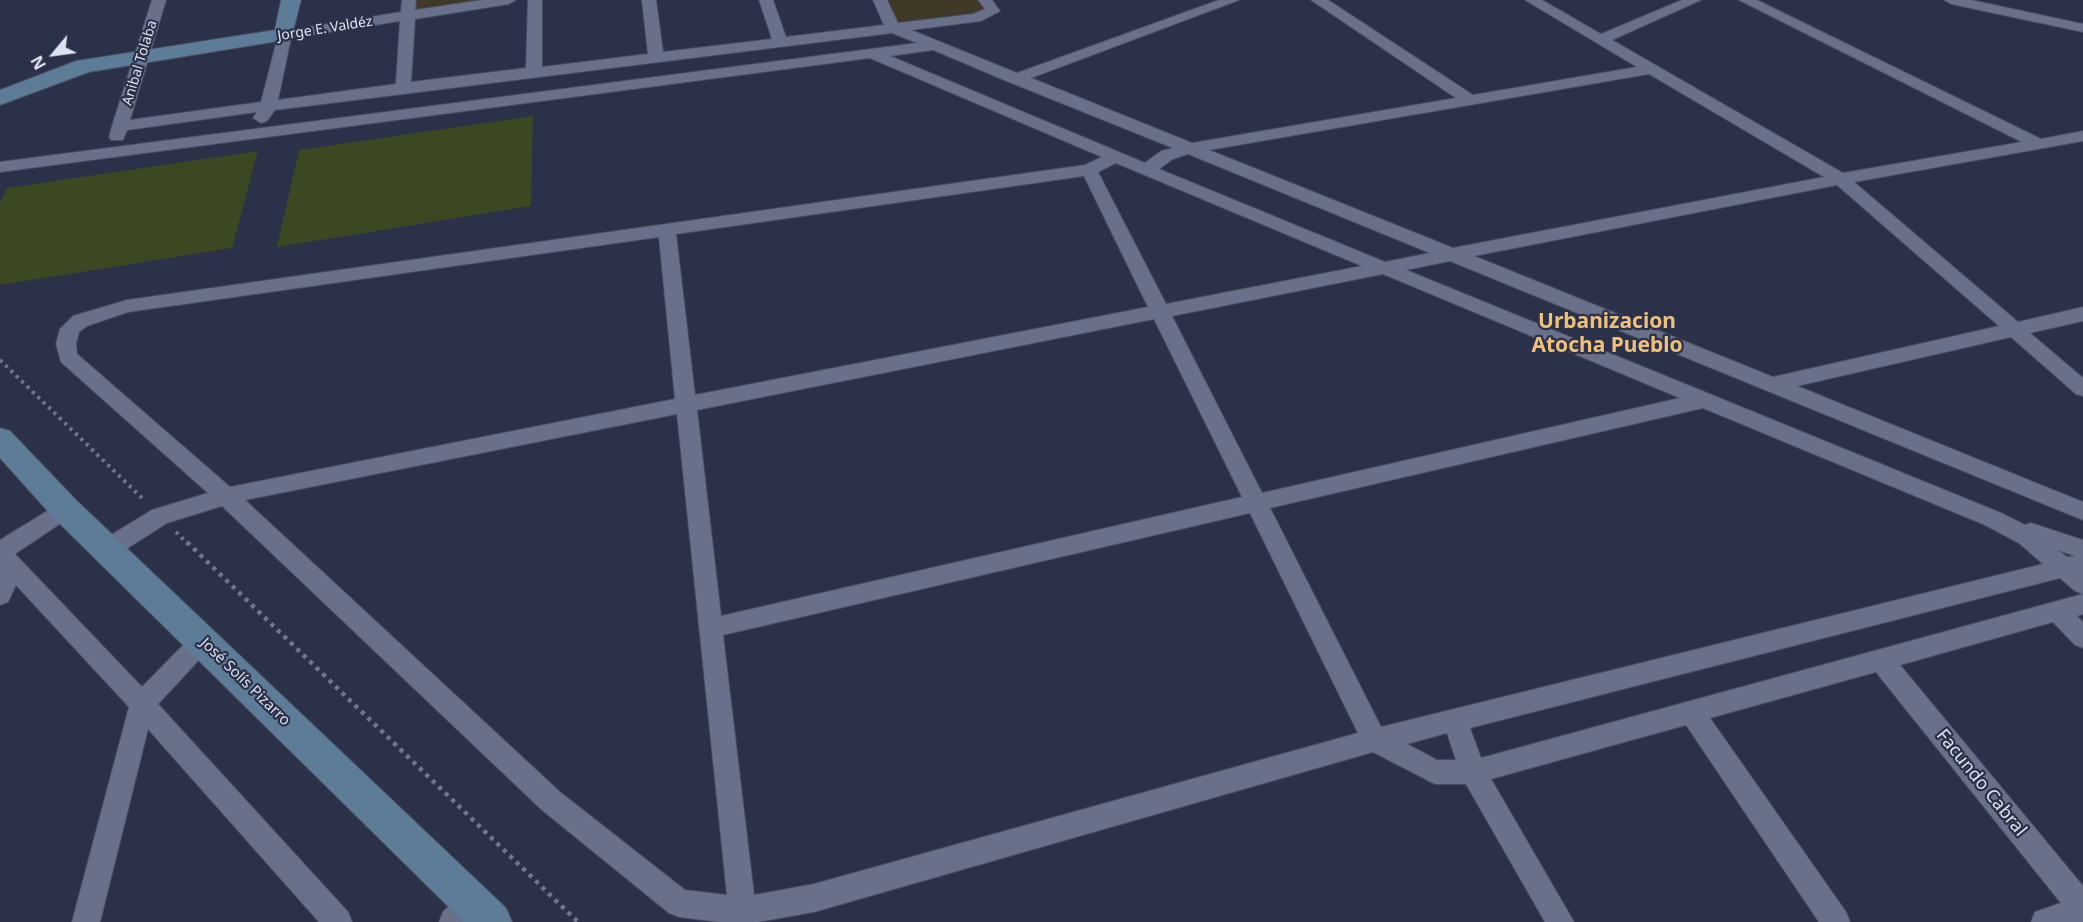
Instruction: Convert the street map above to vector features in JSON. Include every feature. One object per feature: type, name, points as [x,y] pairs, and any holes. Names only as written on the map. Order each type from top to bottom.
[{"type":"main road","points":[[284,35],[291,0]]},
{"type":"main road","name":"Jorge E. Valdéz","points":[[0,98],[84,66],[284,35]]},
{"type":"main road","name":"José Solís Pizarro","points":[[0,439],[65,509],[109,548],[472,916]]},
{"type":"street","name":"Anibal Tolaba","points":[[111,154],[159,0]]},
{"type":"street","points":[[403,88],[409,0]]},
{"type":"street","name":"Jorge E. Valdéz","points":[[284,35],[509,0]]},
{"type":"street","points":[[534,72],[535,0]]},
{"type":"street","points":[[649,0],[656,57]]},
{"type":"street","points":[[766,0],[780,42]]},
{"type":"street","points":[[880,0],[893,28],[930,45],[2083,511]]},
{"type":"street","points":[[120,126],[988,15],[993,11],[985,0]]},
{"type":"street","points":[[1014,79],[1232,0]]},
{"type":"street","points":[[1318,0],[1472,101]]},
{"type":"street","points":[[1532,0],[1840,179],[2083,389]]},
{"type":"street","points":[[1602,39],[1694,0]]},
{"type":"street","points":[[1746,0],[2037,143]]},
{"type":"street","points":[[1951,0],[2083,28]]},
{"type":"street","points":[[249,135],[268,108],[284,35]]},
{"type":"street","points":[[0,167],[930,45]]},
{"type":"street","points":[[873,54],[1115,157],[1388,267],[1993,519],[2083,549]]},
{"type":"street","points":[[1147,170],[1167,155],[1187,149],[1653,69]]},
{"type":"street","points":[[109,548],[160,516],[226,496],[1840,179],[2083,136]]},
{"type":"street","points":[[1115,157],[1089,170],[127,306],[80,321],[70,329],[66,344],[68,357],[226,496],[551,801],[679,903],[742,911],[814,898],[1375,740],[2077,571]]},
{"type":"street","points":[[1089,170],[1375,740],[1435,772],[1473,772],[2083,604]]},
{"type":"street","points":[[667,231],[742,911]]},
{"type":"street","points":[[1771,385],[2083,314]]},
{"type":"street","points":[[711,628],[1705,400]]},
{"type":"street","points":[[0,595],[4,558],[65,509]]},
{"type":"street","points":[[1993,519],[2027,537],[2077,571]]},
{"type":"street","points":[[4,558],[142,704],[338,922]]},
{"type":"street","points":[[2057,611],[2083,638]]},
{"type":"street","points":[[86,922],[142,704],[202,641]]},
{"type":"street","name":"Facundo Cabral","points":[[1880,659],[2083,908]]},
{"type":"street","points":[[1692,712],[1836,922]]},
{"type":"street","points":[[1455,720],[1473,772],[1560,922]]},
{"type":"street","points":[[2045,922],[2083,908]]},
{"type":"path","points":[[0,360],[578,922]]},
{"type":"shaded area","points":[[410,0],[505,0],[409,15]]},
{"type":"shaded area","points":[[881,0],[983,0],[987,14],[894,28]]},
{"type":"green space","points":[[533,116],[531,206],[277,247],[299,150]]},
{"type":"green space","points":[[258,151],[232,248],[0,285],[0,203],[7,188]]},
{"type":"district","name":"Urbanizacion Atocha Pueblo","points":[[1607,334]]}]
